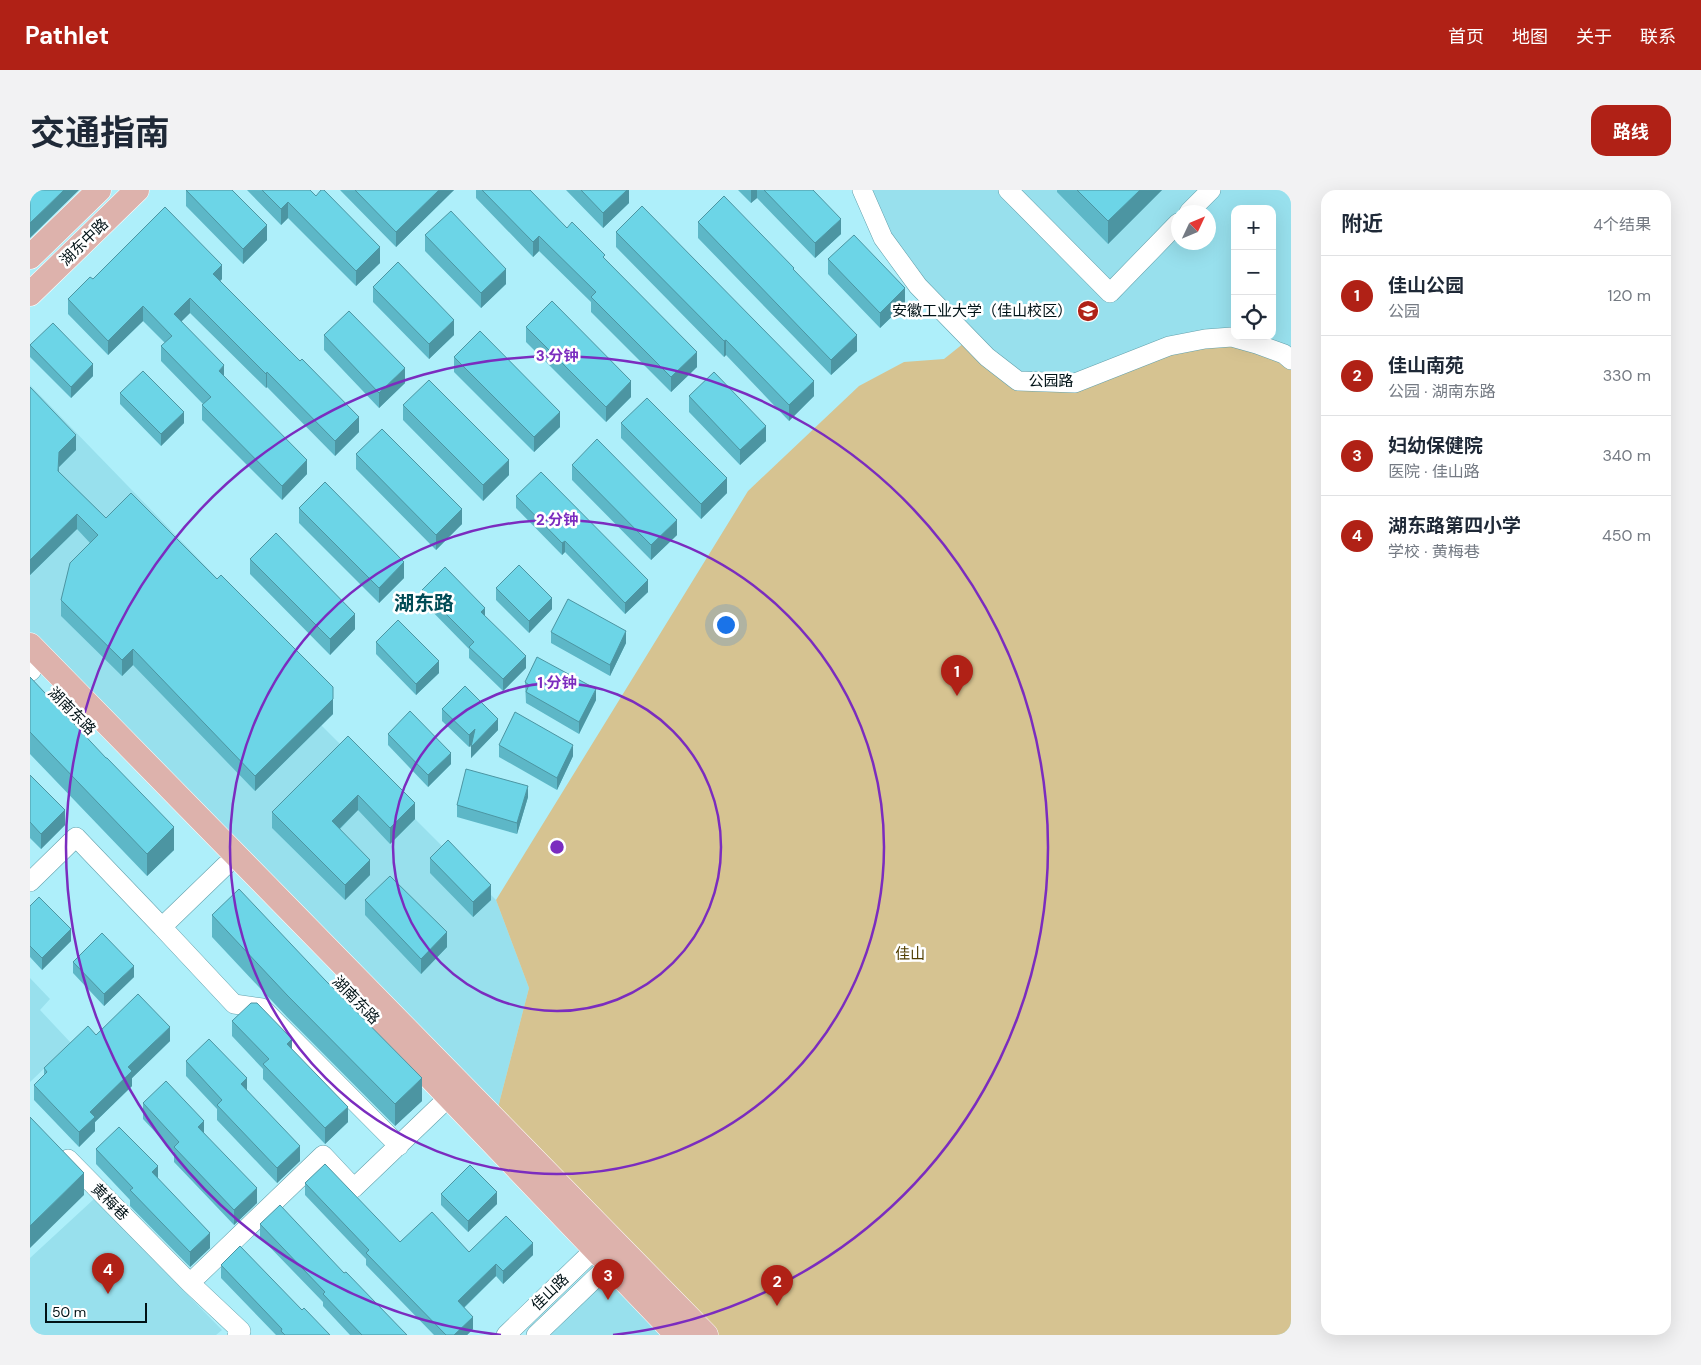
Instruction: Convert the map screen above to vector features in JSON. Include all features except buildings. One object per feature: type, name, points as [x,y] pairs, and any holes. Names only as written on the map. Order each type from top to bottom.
[{"type":"main road","name":"湖东中路","points":[[30,257],[99,190]]},
{"type":"main road","name":"湖东中路","points":[[30,294],[137,190]]},
{"type":"main road","points":[[30,645],[706,1335]]},
{"type":"main road","name":"湖南东路","points":[[31,670],[226,865],[678,1335]]},
{"type":"street","name":"公园路","points":[[862,190],[882,238],[918,286],[986,358],[1018,381],[1075,383],[1169,346],[1214,338],[1232,337],[1257,344],[1284,354],[1291,360]]},
{"type":"street","points":[[1008,190],[1110,293],[1171,230]]},
{"type":"street","points":[[1196,205],[1211,190]]},
{"type":"street","points":[[30,882],[76,836],[234,1004],[262,1008],[399,1146]]},
{"type":"street","points":[[162,927],[226,865]]},
{"type":"street","points":[[190,1283],[323,1154],[354,1188],[449,1097]]},
{"type":"street","name":"黄梅巷","points":[[58,1148],[241,1334]]},
{"type":"street","name":"佳山路","points":[[506,1335],[602,1257]]},
{"type":"street","name":"佳山路","points":[[536,1335],[602,1257]]},
{"type":"shaded area","name":"安徽工业大学（佳山校区）","points":[[862,190],[1291,190],[1291,360],[1075,383],[1018,381],[918,286]]},
{"type":"shaded area","points":[[30,385],[222,583],[305,709],[496,900],[529,988],[495,1119],[30,645]]},
{"type":"shaded area","points":[[30,978],[50,999],[40,1010],[71,1043],[30,1082]]},
{"type":"shaded area","points":[[94,1199],[222,1330],[216,1335],[30,1335],[30,1258]]},
{"type":"shaded area","points":[[609,1265],[677,1335],[536,1335]]},
{"type":"green space","name":"佳山","points":[[969,339],[1018,381],[1075,384],[1204,340],[1291,361],[1291,1335],[706,1335],[495,1119],[529,988],[496,900],[748,491],[859,386],[904,362],[944,359]]},
{"type":"place","name":"安徽工业大学（佳山校区）","points":[[1088,311]]},
{"type":"place","name":"佳山公园","points":[[957,696]]},
{"type":"place","name":"湖东路第四小学","points":[[108,1294]]},
{"type":"place","name":"妇幼保健院","points":[[608,1300]]},
{"type":"place","name":"佳山南苑","points":[[777,1306]]},
{"type":"district","name":"湖东路","points":[[424,603]]}]
